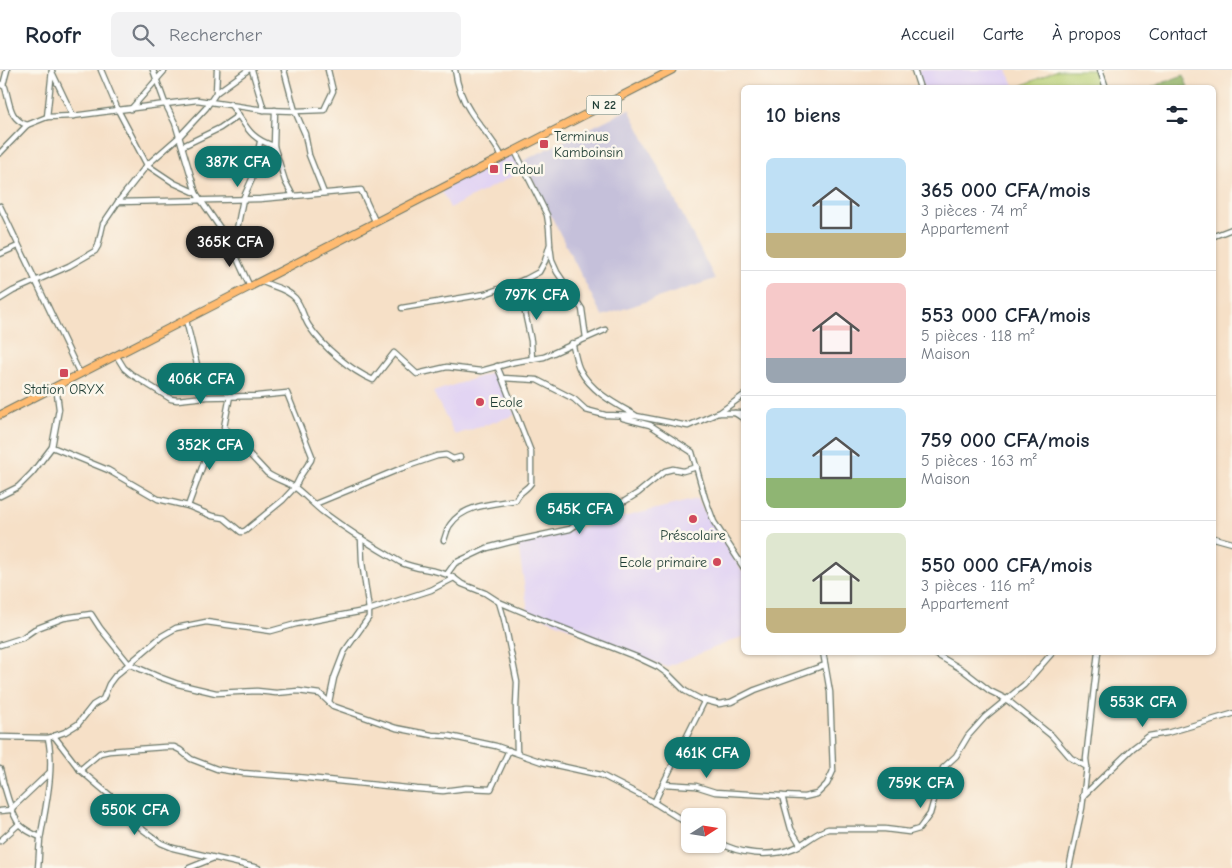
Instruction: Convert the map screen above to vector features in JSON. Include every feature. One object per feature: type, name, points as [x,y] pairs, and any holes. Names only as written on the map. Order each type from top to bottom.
[{"type":"main road","name":"N 22","points":[[0,415],[672,70]]},
{"type":"street","points":[[7,70],[2,85],[6,90],[8,103],[16,119],[27,125]]},
{"type":"street","points":[[52,70],[73,116]]},
{"type":"street","points":[[47,117],[52,70]]},
{"type":"street","points":[[101,70],[118,110],[147,165],[174,184],[196,193]]},
{"type":"street","points":[[153,70],[180,137],[196,193],[229,241],[250,287]]},
{"type":"street","points":[[131,109],[166,70]]},
{"type":"street","points":[[216,93],[217,70]]},
{"type":"street","points":[[0,299],[35,280],[69,266],[95,251],[103,224],[147,165],[180,137],[216,93],[248,70]]},
{"type":"street","points":[[252,70],[264,110]]},
{"type":"street","points":[[284,70],[295,111],[302,125],[309,156],[324,193]]},
{"type":"street","points":[[0,152],[27,125],[47,117],[73,116],[197,100],[264,110],[324,110],[333,91],[328,70]]},
{"type":"street","points":[[455,70],[459,88],[468,109],[492,139],[502,157]]},
{"type":"street","points":[[914,70],[919,85]]},
{"type":"street","points":[[1100,70],[1105,85]]},
{"type":"street","points":[[230,104],[239,115],[247,130],[260,142],[274,146]]},
{"type":"street","points":[[275,110],[274,146],[285,181],[293,196]]},
{"type":"street","points":[[183,146],[220,128],[239,115]]},
{"type":"street","points":[[229,241],[237,229],[243,199],[252,179],[260,142]]},
{"type":"street","points":[[515,151],[547,215],[552,261],[557,272],[582,309],[586,338]]},
{"type":"street","points":[[118,202],[243,199],[361,190],[375,221]]},
{"type":"street","points":[[0,206],[80,374]]},
{"type":"street","points":[[1216,235],[1232,229]]},
{"type":"street","points":[[402,308],[485,294],[523,280],[539,272],[545,261],[550,244]]},
{"type":"street","points":[[0,254],[18,246]]},
{"type":"street","points":[[523,280],[520,289],[531,341],[532,359]]},
{"type":"street","points":[[261,281],[281,288],[295,297],[314,335],[362,376],[373,380],[394,353],[417,374],[447,367],[481,371],[544,357],[605,330]]},
{"type":"street","points":[[186,320],[205,396]]},
{"type":"street","points":[[572,343],[579,368],[588,382],[606,399],[636,416]]},
{"type":"street","points":[[52,447],[108,470],[158,499],[188,506],[204,514],[224,518],[241,532],[245,531],[283,500],[295,487],[312,460],[287,393],[171,399],[131,374],[124,368],[116,355]]},
{"type":"street","points":[[444,540],[449,526],[463,514],[475,507],[516,500],[518,494],[530,485],[531,482],[531,452],[497,366]]},
{"type":"street","points":[[502,378],[537,380],[574,399],[586,410],[650,425],[692,452],[714,522],[741,563]]},
{"type":"street","points":[[0,496],[18,487],[32,473],[52,447],[59,409],[56,386]]},
{"type":"street","points":[[230,396],[224,421],[224,427],[227,431],[273,478],[295,487],[361,538],[409,566],[446,574],[499,602],[639,658],[658,667],[685,691],[720,704],[731,702],[755,690],[825,665]]},
{"type":"street","points":[[618,416],[636,416],[688,426],[718,414],[741,397]]},
{"type":"street","points":[[734,412],[741,418]]},
{"type":"street","points":[[718,414],[741,413]]},
{"type":"street","points":[[188,506],[212,440],[227,431]]},
{"type":"street","points":[[315,504],[402,468],[438,456],[446,455],[453,459],[460,457]]},
{"type":"street","points":[[446,574],[455,563],[487,548],[570,529],[595,512],[632,497],[665,471],[673,468],[683,470],[697,467]]},
{"type":"street","points":[[329,702],[334,678],[344,652],[369,617],[361,538]]},
{"type":"street","points":[[1216,539],[1232,543]]},
{"type":"street","points":[[0,737],[48,738],[78,724],[92,705],[102,699],[115,676],[162,636],[176,628],[206,622],[271,631],[296,624],[369,610],[431,590],[454,578]]},
{"type":"street","points":[[499,602],[517,682],[517,752]]},
{"type":"street","points":[[0,645],[22,638],[34,628],[64,618],[91,614],[129,664],[178,684],[210,692],[257,691],[276,693],[298,691],[320,694],[333,706],[396,728],[448,736],[517,752],[542,762],[601,775],[654,802],[681,820]]},
{"type":"street","points":[[663,784],[696,786],[715,792],[804,797],[817,794],[828,784],[833,771],[830,692],[823,655]]},
{"type":"street","points":[[937,655],[962,670],[990,691],[1006,699],[1052,736],[1070,758],[1087,767]]},
{"type":"street","points":[[726,847],[747,852],[772,853],[794,848],[828,829],[885,829],[909,832],[919,828],[930,814],[943,768],[956,756],[968,736],[985,716],[1024,684],[1050,655]]},
{"type":"street","points":[[1069,868],[1087,767],[1086,759],[1098,655]]},
{"type":"street","points":[[654,802],[705,700]]},
{"type":"street","points":[[1083,796],[1133,748],[1149,736],[1168,733],[1232,714]]},
{"type":"street","points":[[54,736],[80,770],[113,798],[124,812],[142,829],[161,843],[173,848],[258,868]]},
{"type":"street","points":[[38,868],[40,837],[43,828],[49,773],[50,749],[48,738]]},
{"type":"street","points":[[80,770],[100,753],[165,746],[174,747],[191,759],[217,769],[243,773],[443,791],[466,788],[491,789],[509,750]]},
{"type":"street","points":[[0,769],[19,824],[40,837]]},
{"type":"street","points":[[0,811],[7,811],[49,773]]},
{"type":"street","points":[[782,796],[791,829],[800,844]]},
{"type":"street","points":[[0,841],[19,824]]},
{"type":"street","points":[[189,868],[215,858]]},
{"type":"shaded area","points":[[917,70],[1007,70],[1014,85],[922,85]]},
{"type":"shaded area","points":[[629,109],[715,279],[602,316],[523,161]]},
{"type":"shaded area","points":[[515,151],[525,170],[450,208],[440,188]]},
{"type":"shaded area","points":[[497,371],[515,415],[455,435],[433,392]]},
{"type":"shaded area","points":[[697,499],[741,569],[741,637],[666,667],[528,611],[518,543]]},
{"type":"green space","points":[[1057,70],[1094,70],[1100,85],[1023,85]]},
{"type":"green space","points":[[1183,75],[1187,85],[1157,85]]},
{"type":"place","name":"Terminus Kamboinsin","points":[[544,144]]},
{"type":"place","name":"Fadoul","points":[[494,169]]},
{"type":"place","name":"Station ORYX","points":[[64,373]]},
{"type":"place","name":"Ecole","points":[[480,402]]},
{"type":"place","name":"Préscolaire","points":[[693,519]]},
{"type":"place","name":"Ecole primaire","points":[[717,562]]}]
